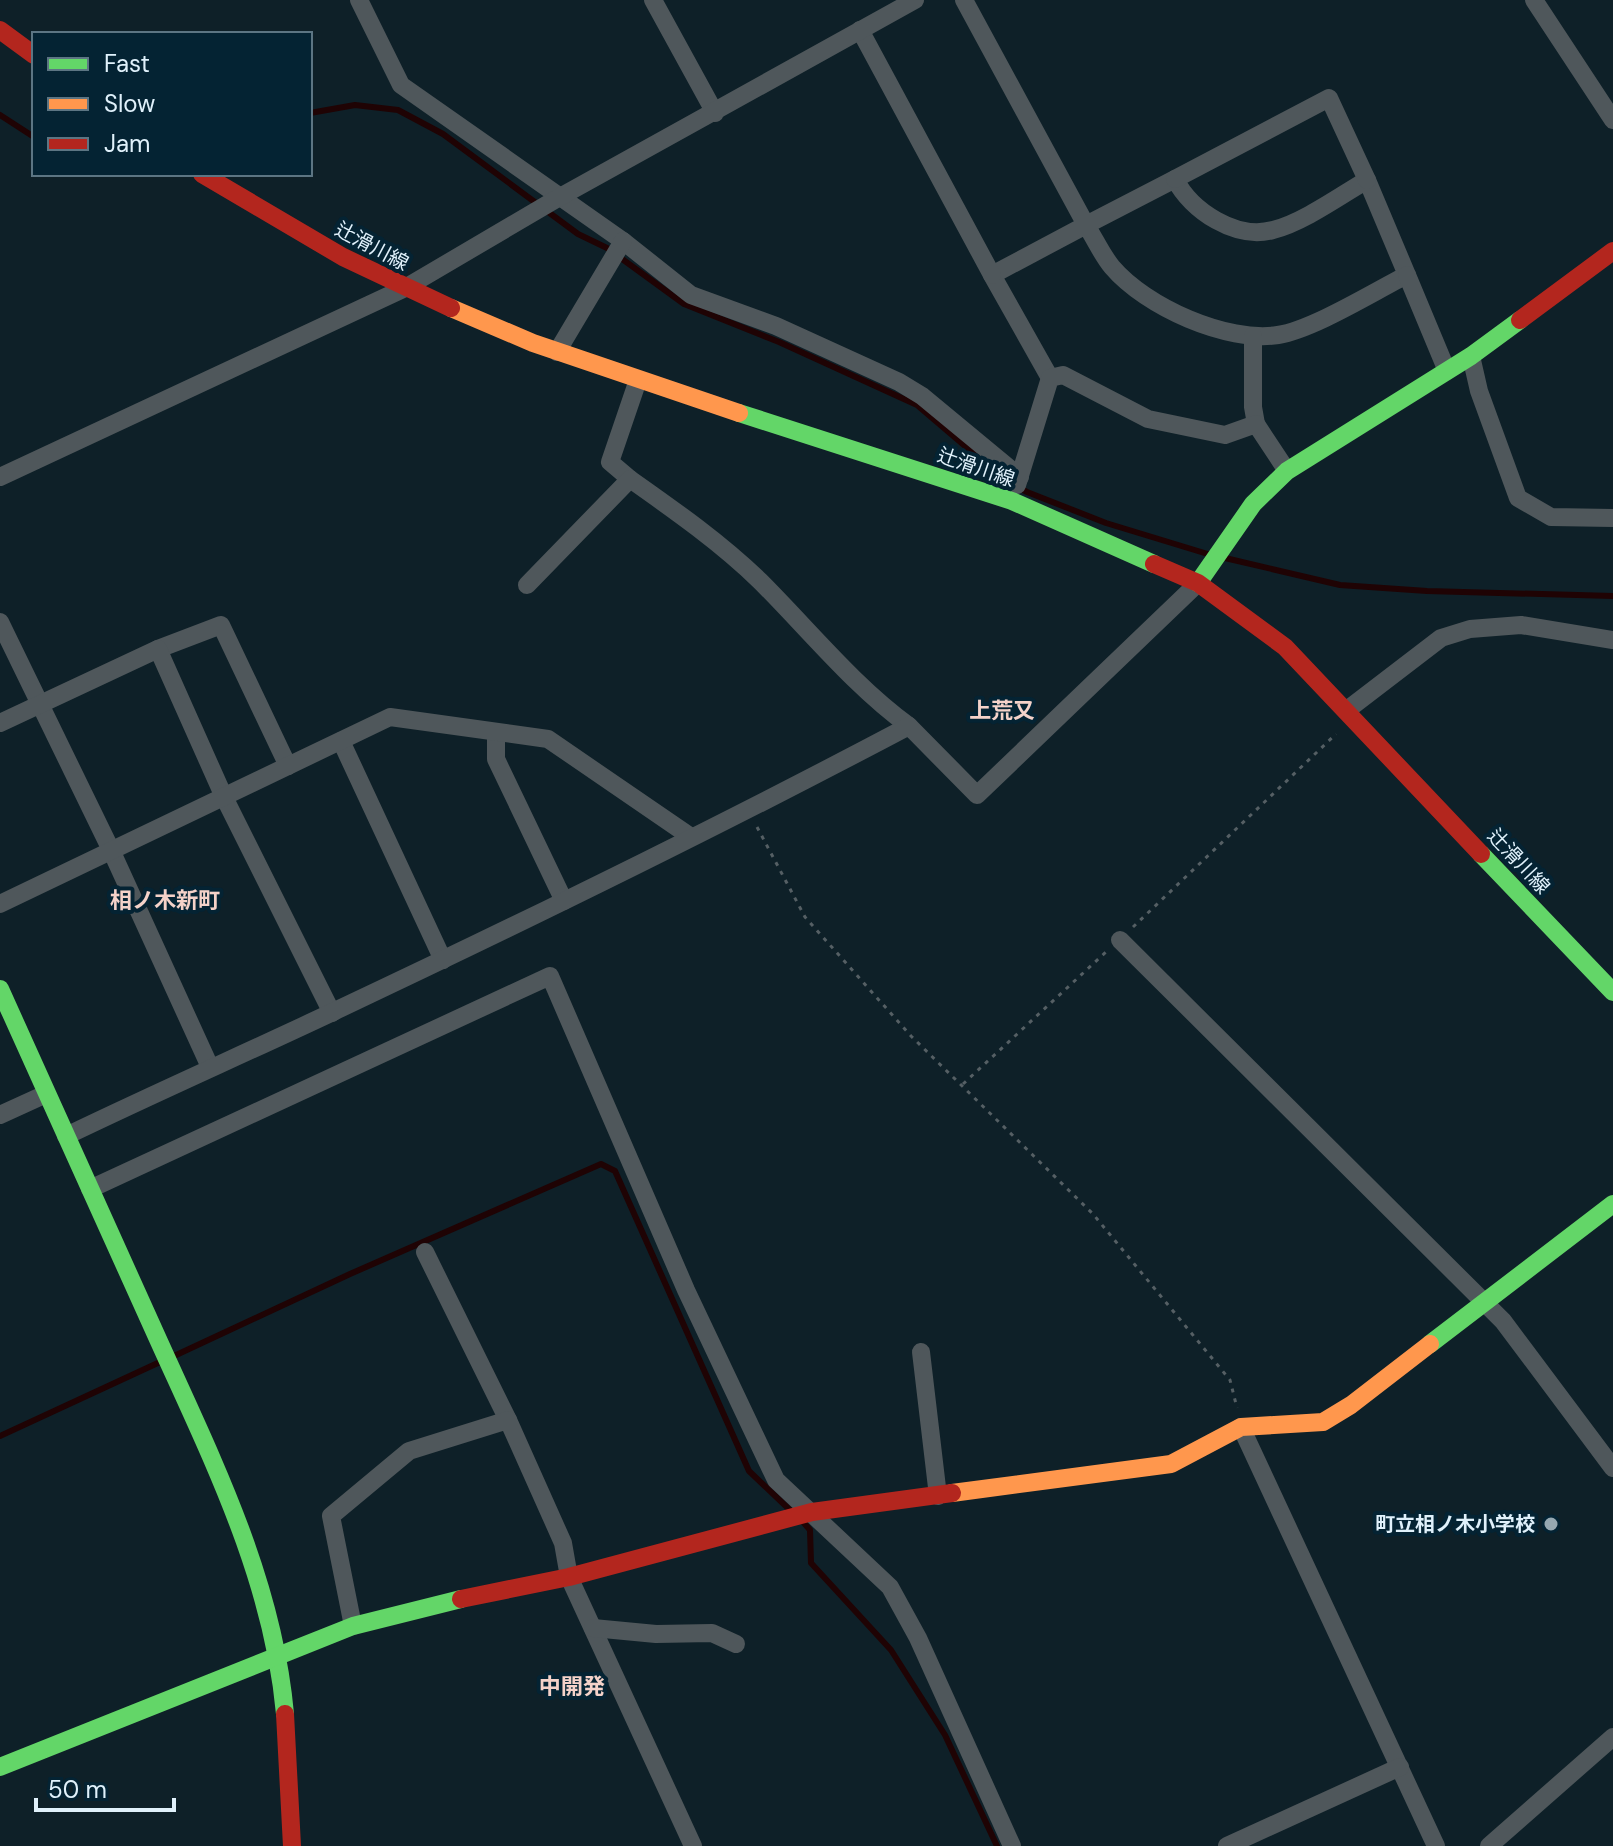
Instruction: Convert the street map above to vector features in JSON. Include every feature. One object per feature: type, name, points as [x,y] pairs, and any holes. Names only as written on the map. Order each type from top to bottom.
[{"type":"street","points":[[359,0],[401,85],[623,241],[691,295],[776,326],[899,382],[922,396],[1020,477]]},
{"type":"street","points":[[653,0],[715,113]]},
{"type":"street","points":[[0,477],[405,288],[558,198],[915,0]]},
{"type":"street","points":[[964,0],[1086,225],[1112,266],[1136,290],[1183,317],[1247,336],[1279,335],[1303,328],[1407,275]]},
{"type":"street","points":[[1534,0],[1613,120]]},
{"type":"street","points":[[0,30],[32,54]]},
{"type":"street","points":[[860,30],[1050,378],[1012,501]]},
{"type":"street","points":[[992,275],[1329,98],[1447,371]]},
{"type":"street","name":"辻滑川線","points":[[205,176],[343,257],[405,288],[557,352],[1012,501],[1198,583],[1285,647],[1613,992]]},
{"type":"street","points":[[1175,179],[1183,195],[1197,208],[1221,223],[1250,231],[1272,231],[1367,180]]},
{"type":"street","points":[[557,352],[623,241]]},
{"type":"street","points":[[638,380],[610,462],[757,578],[884,708],[909,726],[977,795],[1198,583],[1253,504],[1287,471],[1471,356],[1613,251]]},
{"type":"street","points":[[1253,336],[1253,407],[1256,424],[1287,471]]},
{"type":"street","points":[[1471,356],[1484,405],[1518,498],[1551,517],[1613,518]]},
{"type":"street","points":[[1050,378],[1063,375],[1148,419],[1225,435],[1256,424]]},
{"type":"street","points":[[527,585],[630,479]]},
{"type":"street","points":[[0,622],[111,850],[210,1067]]},
{"type":"street","points":[[0,723],[158,649],[221,625],[288,766]]},
{"type":"street","points":[[1347,710],[1441,638],[1470,629],[1521,625],[1613,640]]},
{"type":"street","points":[[158,649],[224,797],[332,1013]]},
{"type":"street","points":[[0,904],[390,717],[548,739],[691,837]]},
{"type":"street","points":[[66,1136],[332,1013],[748,812],[909,726]]},
{"type":"street","points":[[496,733],[496,759],[564,901]]},
{"type":"street","points":[[341,741],[443,960]]},
{"type":"street","points":[[1120,940],[1503,1321],[1613,1468]]},
{"type":"street","points":[[90,1189],[550,976],[686,1290],[776,1480],[890,1587],[918,1638],[1012,1846]]},
{"type":"street","points":[[0,989],[228,1494],[255,1567],[277,1656],[289,1754],[292,1846]]},
{"type":"street","points":[[0,1115],[46,1094]]},
{"type":"street","points":[[0,1767],[353,1626],[435,1604],[569,1577],[812,1512],[1171,1464],[1241,1427],[1323,1422],[1351,1405],[1613,1204]]},
{"type":"street","points":[[425,1252],[508,1420],[563,1543],[569,1577],[693,1846]]},
{"type":"street","points":[[921,1352],[938,1496]]},
{"type":"street","points":[[353,1626],[331,1516],[409,1451],[508,1420]]},
{"type":"street","points":[[1241,1427],[1436,1846]]},
{"type":"street","points":[[593,1628],[656,1634],[712,1633],[736,1644]]},
{"type":"street","points":[[1489,1846],[1613,1737]]},
{"type":"street","points":[[1227,1846],[1400,1767]]},
{"type":"path","points":[[963,1084],[1120,940],[1339,731],[1347,710]]},
{"type":"path","points":[[748,812],[805,917],[911,1036],[1093,1214],[1230,1380],[1241,1427]]},
{"type":"waterway","points":[[312,113],[355,105],[398,110],[443,134],[578,234],[607,248],[684,304],[779,342],[917,405],[1006,481],[1106,523],[1211,555]]},
{"type":"waterway","points":[[0,115],[32,136]]},
{"type":"waterway","points":[[1225,558],[1340,585],[1427,591],[1613,596]]},
{"type":"waterway","points":[[174,1356],[350,1274],[601,1164],[615,1171],[749,1471],[790,1510]]},
{"type":"waterway","points":[[0,1436],[160,1362]]},
{"type":"waterway","points":[[804,1523],[810,1530],[811,1563],[891,1650],[945,1735],[997,1846]]},
{"type":"traffic: fast","points":[[1198,583],[1253,504],[1287,471],[1471,356],[1520,320]]},
{"type":"traffic: fast","points":[[739,413],[1012,501],[1154,564]]},
{"type":"traffic: fast","points":[[1481,854],[1613,992]]},
{"type":"traffic: fast","points":[[0,989],[219,1474],[268,1615],[285,1714]]},
{"type":"traffic: fast","points":[[1430,1344],[1613,1204]]},
{"type":"traffic: fast","points":[[0,1767],[353,1626],[461,1599]]},
{"type":"traffic: slow","points":[[451,308],[533,343],[739,413]]},
{"type":"traffic: slow","points":[[952,1493],[1171,1464],[1241,1427],[1323,1422],[1351,1405],[1430,1344]]},
{"type":"traffic: jam","points":[[0,30],[32,54]]},
{"type":"traffic: jam","points":[[205,176],[343,257],[451,308]]},
{"type":"traffic: jam","points":[[1520,320],[1613,251]]},
{"type":"traffic: jam","points":[[1154,564],[1198,583],[1285,647],[1481,854]]},
{"type":"traffic: jam","points":[[461,1599],[569,1577],[812,1512],[952,1493]]},
{"type":"traffic: jam","points":[[285,1714],[292,1846]]},
{"type":"place","name":"町立相ノ木小学校","points":[[1551,1524]]},
{"type":"district","name":"上荒又","points":[[1002,710]]},
{"type":"district","name":"相ノ木新町","points":[[165,900]]},
{"type":"district","name":"中開発","points":[[572,1686]]}]
